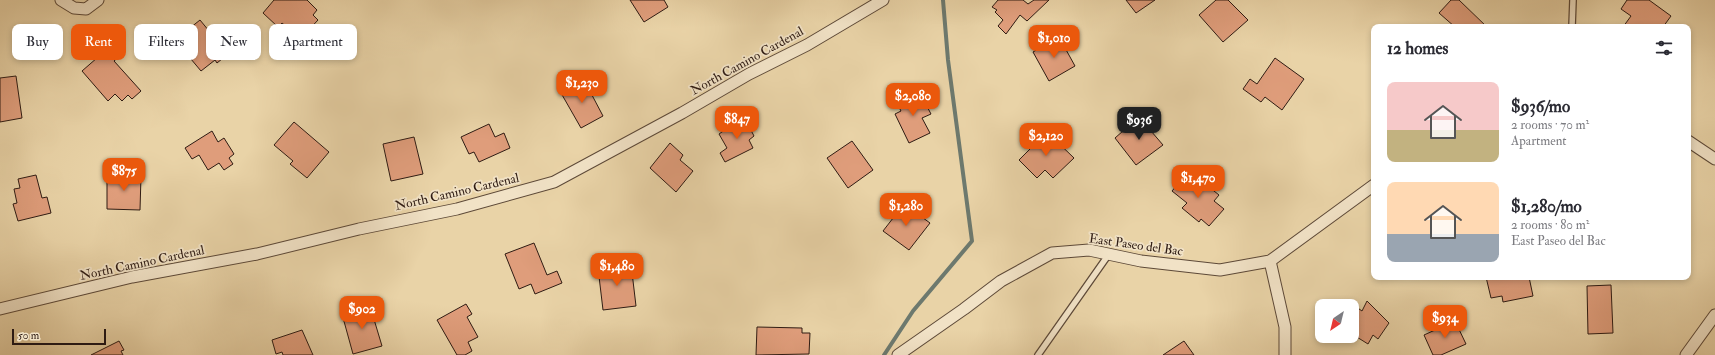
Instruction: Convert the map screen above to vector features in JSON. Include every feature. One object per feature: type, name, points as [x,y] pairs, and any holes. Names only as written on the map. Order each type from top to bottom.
[{"type":"street","points":[[61,0],[74,8],[86,9],[98,0]]},
{"type":"street","name":"North Camino Cardenal","points":[[0,309],[132,277],[257,254],[359,229],[457,209],[554,182],[682,113],[749,74],[807,45],[883,0]]},
{"type":"street","points":[[1691,143],[1715,159]]},
{"type":"street","name":"East Paseo del Bac","points":[[898,355],[1001,281],[1052,253],[1089,250],[1141,261],[1220,270],[1270,261],[1371,187]]},
{"type":"street","points":[[1270,261],[1285,328],[1285,355]]},
{"type":"street","points":[[1686,355],[1715,315]]},
{"type":"lane","points":[[1572,24],[1573,0]]},
{"type":"lane","points":[[1038,355],[1109,254]]},
{"type":"building","points":[[274,0],[307,0],[317,10],[313,15],[318,20],[314,24],[275,24],[263,13]]},
{"type":"building","points":[[630,0],[664,0],[668,7],[644,22]]},
{"type":"building","points":[[998,0],[1023,0],[1028,4],[1034,0],[1049,0],[1027,21],[1020,15],[1006,34],[998,26],[1003,20],[995,12],[997,10],[992,7]]},
{"type":"building","points":[[1126,0],[1155,0],[1136,13]]},
{"type":"building","points":[[1216,0],[1228,0],[1248,20],[1223,42],[1199,15]]},
{"type":"building","points":[[1451,0],[1459,0],[1484,24],[1452,24],[1439,13]]},
{"type":"building","points":[[1627,0],[1649,0],[1671,16],[1665,24],[1625,24],[1631,16],[1621,9]]},
{"type":"building","points":[[200,20],[206,27],[206,60],[215,60],[201,71],[192,60],[198,60],[198,24],[195,24]]},
{"type":"building","points":[[1059,37],[1075,66],[1049,81],[1033,52]]},
{"type":"building","points":[[1275,58],[1304,79],[1282,110],[1265,97],[1261,102],[1243,89],[1250,79],[1257,84]]},
{"type":"building","points":[[95,60],[115,60],[114,61],[141,91],[132,99],[128,95],[122,101],[115,94],[108,101],[82,71]]},
{"type":"building","points":[[16,76],[22,118],[0,122],[0,78]]},
{"type":"building","points":[[583,78],[603,116],[581,128],[561,93]]},
{"type":"building","points":[[905,93],[909,101],[921,95],[931,114],[922,118],[930,133],[909,143],[895,114],[901,111],[894,98]]},
{"type":"building","points":[[744,117],[754,136],[749,140],[753,148],[725,162],[720,153],[727,148],[719,134]]},
{"type":"building","points":[[1139,117],[1163,145],[1136,165],[1115,138]]},
{"type":"building","points":[[294,122],[329,152],[307,178],[290,164],[293,161],[274,145]]},
{"type":"building","points":[[489,124],[495,137],[504,133],[510,148],[479,162],[474,152],[469,154],[461,137]]},
{"type":"building","points":[[212,131],[218,142],[224,138],[234,154],[229,158],[233,164],[224,170],[219,163],[208,170],[199,155],[192,159],[185,148]]},
{"type":"building","points":[[1047,132],[1074,158],[1053,178],[1045,170],[1037,178],[1019,160]]},
{"type":"building","points":[[414,137],[423,174],[391,181],[383,144]]},
{"type":"building","points":[[852,141],[873,170],[848,188],[827,158]]},
{"type":"building","points":[[670,143],[683,155],[680,160],[693,171],[676,192],[650,168]]},
{"type":"building","points":[[1189,171],[1219,195],[1214,201],[1224,209],[1209,226],[1201,219],[1199,222],[1182,208],[1187,203],[1172,191]]},
{"type":"building","points":[[36,175],[42,198],[47,197],[51,213],[18,221],[13,204],[17,203],[14,189],[20,188],[18,179]]},
{"type":"building","points":[[107,175],[141,176],[140,210],[107,209]]},
{"type":"building","points":[[904,204],[930,223],[909,250],[883,231]]},
{"type":"building","points":[[534,243],[547,275],[557,271],[562,283],[535,294],[531,284],[519,289],[505,254]]},
{"type":"building","points":[[631,264],[636,306],[603,310],[598,268]]},
{"type":"building","points":[[1487,280],[1530,280],[1533,296],[1503,302],[1502,296],[1491,298]]},
{"type":"building","points":[[1611,285],[1613,333],[1588,334],[1587,286]]},
{"type":"building","points":[[1367,301],[1389,323],[1378,339],[1373,335],[1368,344],[1359,338],[1359,309],[1362,311]]},
{"type":"building","points":[[466,304],[472,314],[467,317],[478,337],[468,342],[472,351],[465,355],[457,355],[437,320]]},
{"type":"building","points":[[370,306],[382,346],[353,354],[342,314]]},
{"type":"building","points":[[1455,321],[1466,344],[1441,355],[1433,355],[1424,335]]},
{"type":"building","points":[[757,327],[802,328],[802,333],[810,333],[809,354],[756,355]]},
{"type":"building","points":[[302,330],[313,355],[283,355],[282,352],[276,354],[272,340]]},
{"type":"building","points":[[119,341],[124,350],[121,351],[123,355],[91,355]]},
{"type":"building","points":[[1184,341],[1194,355],[1163,355]]},
{"type":"waterway","points":[[884,355],[913,311],[972,241],[948,60],[943,0]]}]
